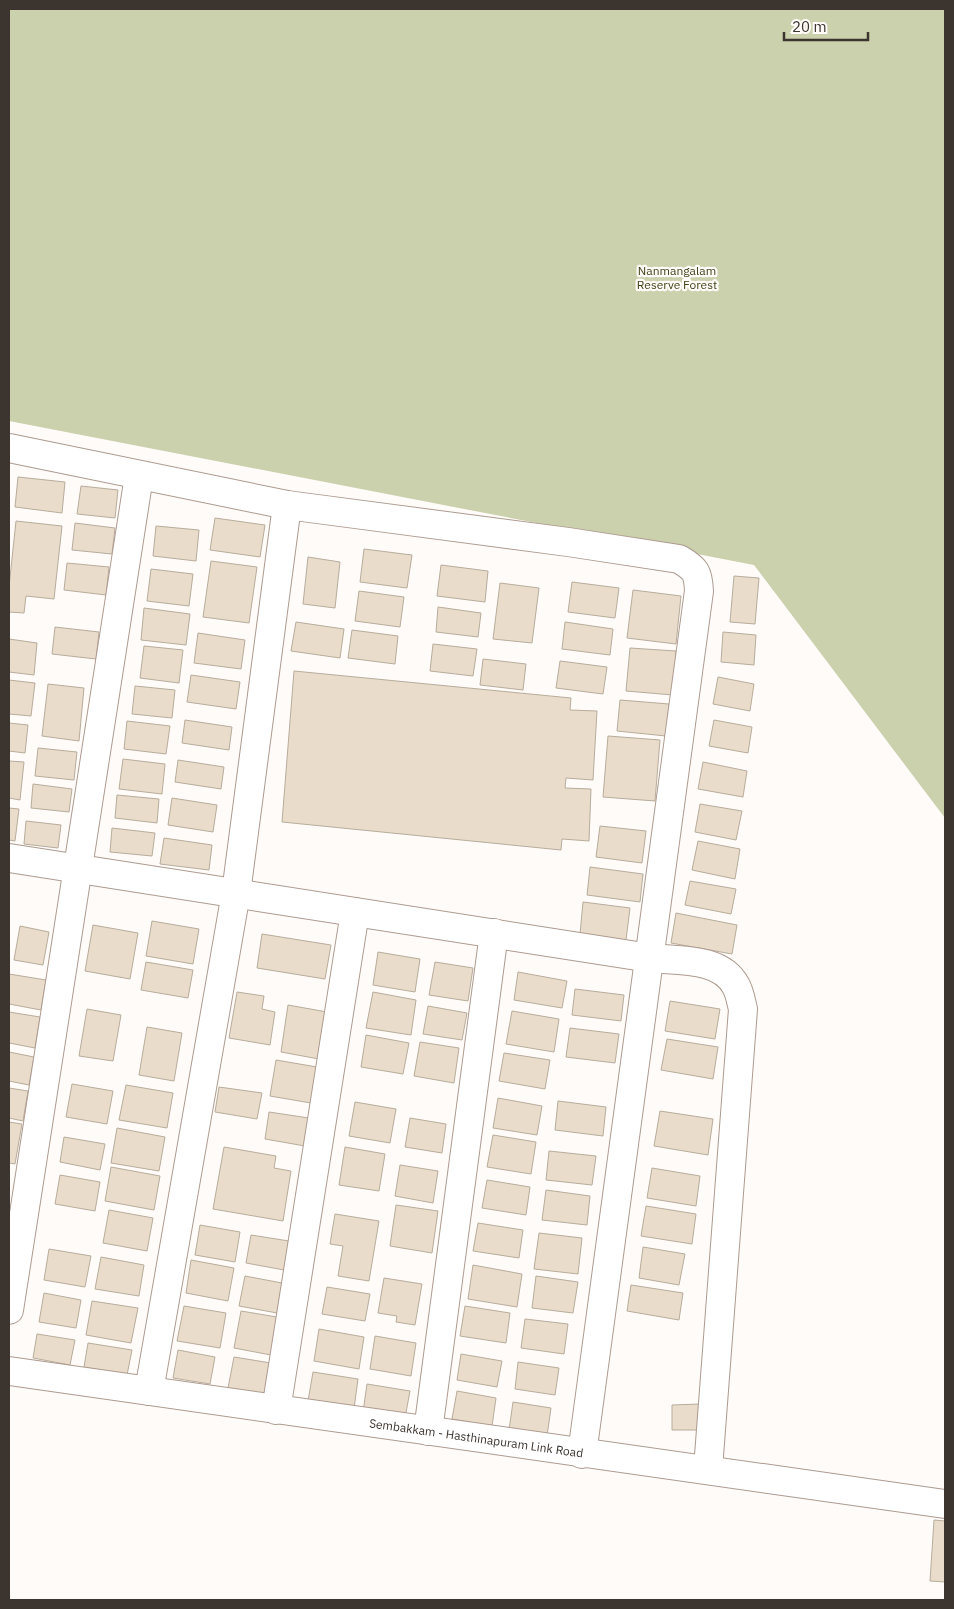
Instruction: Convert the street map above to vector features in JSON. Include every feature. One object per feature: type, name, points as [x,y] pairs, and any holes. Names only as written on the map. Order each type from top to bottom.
[{"type":"street","points":[[9,448],[287,505],[679,559],[691,566],[698,574],[699,591],[582,1454]]},
{"type":"street","points":[[9,1310],[139,476]]},
{"type":"street","points":[[149,1392],[236,894],[287,505]]},
{"type":"street","points":[[9,858],[650,958],[708,964],[726,972],[736,987],[743,1009],[708,1468]]},
{"type":"street","points":[[276,1410],[355,912]]},
{"type":"street","points":[[428,1431],[494,934]]},
{"type":"street","name":"Sembakkam - Hasthinapuram Link Road","points":[[9,1371],[582,1454],[708,1468],[945,1504]]},
{"type":"green space","name":"Nanmangalam Reserve Forest","points":[[9,9],[945,9],[945,818],[754,565],[9,421]]},
{"type":"building","points":[[18,477],[65,482],[62,513],[15,507]]},
{"type":"building","points":[[81,486],[118,490],[115,518],[77,514]]},
{"type":"building","points":[[215,518],[265,525],[260,557],[210,550]]},
{"type":"building","points":[[16,521],[62,526],[54,599],[26,596],[24,613],[9,612],[9,587]]},
{"type":"building","points":[[75,523],[115,528],[112,554],[72,550]]},
{"type":"building","points":[[156,526],[199,530],[196,561],[153,556]]},
{"type":"building","points":[[364,549],[412,555],[407,588],[360,582]]},
{"type":"building","points":[[308,557],[340,562],[335,608],[303,604]]},
{"type":"building","points":[[211,561],[257,567],[249,623],[203,617]]},
{"type":"building","points":[[67,563],[109,567],[106,595],[64,590]]},
{"type":"building","points":[[441,565],[488,571],[485,602],[437,596]]},
{"type":"building","points":[[151,569],[193,574],[189,606],[147,601]]},
{"type":"building","points":[[734,576],[759,578],[755,624],[730,622]]},
{"type":"building","points":[[572,582],[619,588],[615,618],[568,612]]},
{"type":"building","points":[[500,583],[539,588],[532,643],[493,639]]},
{"type":"building","points":[[633,590],[681,596],[676,644],[627,638]]},
{"type":"building","points":[[359,591],[404,597],[400,627],[355,621]]},
{"type":"building","points":[[438,607],[481,613],[478,637],[436,632]]},
{"type":"building","points":[[144,608],[190,614],[186,645],[141,640]]},
{"type":"building","points":[[296,622],[344,629],[340,658],[291,651]]},
{"type":"building","points":[[565,622],[613,629],[610,655],[562,649]]},
{"type":"building","points":[[55,627],[99,632],[96,659],[52,654]]},
{"type":"building","points":[[352,630],[398,636],[395,664],[348,658]]},
{"type":"building","points":[[723,632],[756,635],[754,665],[721,662]]},
{"type":"building","points":[[198,633],[245,640],[241,669],[194,663]]},
{"type":"building","points":[[9,639],[37,643],[34,675],[9,672]]},
{"type":"building","points":[[433,644],[477,649],[473,676],[430,671]]},
{"type":"building","points":[[144,646],[183,650],[179,683],[140,678]]},
{"type":"building","points":[[630,648],[676,651],[673,695],[626,691]]},
{"type":"building","points":[[483,659],[526,664],[523,690],[480,685]]},
{"type":"building","points":[[560,661],[607,667],[603,694],[556,688]]},
{"type":"building","points":[[294,671],[571,698],[570,710],[597,711],[593,780],[566,778],[565,788],[591,789],[589,841],[562,839],[561,850],[282,822]]},
{"type":"building","points":[[191,675],[240,682],[236,709],[187,702]]},
{"type":"building","points":[[718,677],[754,684],[750,711],[713,704]]},
{"type":"building","points":[[9,680],[35,683],[31,716],[9,714]]},
{"type":"building","points":[[48,684],[84,688],[79,741],[42,736]]},
{"type":"building","points":[[135,686],[175,690],[172,718],[132,714]]},
{"type":"building","points":[[620,700],[669,704],[666,736],[617,731]]},
{"type":"building","points":[[185,720],[232,727],[229,750],[182,743]]},
{"type":"building","points":[[714,720],[752,727],[748,753],[709,746]]},
{"type":"building","points":[[127,721],[170,726],[166,754],[124,749]]},
{"type":"building","points":[[9,723],[28,725],[25,753],[9,751]]},
{"type":"building","points":[[608,736],[660,740],[655,801],[603,797]]},
{"type":"building","points":[[38,748],[77,752],[74,780],[35,776]]},
{"type":"building","points":[[123,759],[165,764],[162,794],[119,789]]},
{"type":"building","points":[[178,760],[224,767],[221,789],[175,782]]},
{"type":"building","points":[[9,761],[24,762],[20,800],[9,798]]},
{"type":"building","points":[[703,762],[747,771],[743,797],[698,789]]},
{"type":"building","points":[[33,784],[72,789],[69,812],[31,808]]},
{"type":"building","points":[[117,795],[159,799],[157,823],[115,818]]},
{"type":"building","points":[[172,798],[217,805],[213,832],[168,825]]},
{"type":"building","points":[[700,804],[742,811],[736,840],[695,832]]},
{"type":"building","points":[[9,808],[19,809],[15,841],[9,840]]},
{"type":"building","points":[[26,821],[61,825],[58,848],[24,844]]},
{"type":"building","points":[[600,826],[646,831],[642,863],[596,857]]},
{"type":"building","points":[[112,828],[155,833],[152,856],[110,852]]},
{"type":"building","points":[[164,838],[212,845],[209,870],[160,864]]},
{"type":"building","points":[[698,841],[740,849],[735,879],[692,870]]},
{"type":"building","points":[[590,867],[643,874],[640,902],[587,895]]},
{"type":"building","points":[[690,881],[736,889],[731,914],[685,905]]},
{"type":"building","points":[[583,902],[630,908],[626,940],[580,934]]},
{"type":"building","points":[[676,913],[737,925],[732,954],[671,943]]},
{"type":"building","points":[[152,921],[199,929],[193,964],[146,956]]},
{"type":"building","points":[[93,925],[138,933],[130,979],[85,971]]},
{"type":"building","points":[[20,926],[49,932],[43,965],[14,960]]},
{"type":"building","points":[[262,934],[331,945],[325,979],[257,968]]},
{"type":"building","points":[[378,952],[420,959],[415,992],[373,985]]},
{"type":"building","points":[[146,962],[193,970],[188,998],[141,990]]},
{"type":"building","points":[[435,962],[473,968],[468,1001],[429,995]]},
{"type":"building","points":[[518,972],[567,981],[562,1008],[514,1000]]},
{"type":"building","points":[[9,974],[46,980],[41,1010],[9,1004]]},
{"type":"building","points":[[575,989],[624,995],[621,1021],[572,1015]]},
{"type":"building","points":[[237,992],[264,996],[262,1009],[275,1012],[270,1045],[229,1038]]},
{"type":"building","points":[[373,992],[416,1000],[411,1035],[366,1028]]},
{"type":"building","points":[[670,1001],[720,1009],[715,1039],[665,1031]]},
{"type":"building","points":[[288,1005],[327,1012],[319,1059],[281,1052]]},
{"type":"building","points":[[428,1006],[467,1013],[462,1040],[423,1034]]},
{"type":"building","points":[[87,1009],[121,1015],[113,1061],[79,1056]]},
{"type":"building","points":[[512,1011],[559,1019],[554,1052],[506,1044]]},
{"type":"building","points":[[9,1012],[40,1017],[35,1048],[9,1043]]},
{"type":"building","points":[[147,1027],[182,1033],[174,1081],[139,1075]]},
{"type":"building","points":[[570,1028],[619,1034],[615,1063],[566,1057]]},
{"type":"building","points":[[366,1035],[409,1043],[403,1074],[361,1067]]},
{"type":"building","points":[[667,1039],[718,1047],[713,1079],[661,1070]]},
{"type":"building","points":[[420,1042],[459,1048],[454,1083],[414,1076]]},
{"type":"building","points":[[9,1052],[34,1057],[29,1085],[9,1081]]},
{"type":"building","points":[[504,1053],[550,1060],[545,1089],[499,1081]]},
{"type":"building","points":[[276,1060],[317,1067],[311,1103],[270,1096]]},
{"type":"building","points":[[72,1084],[113,1091],[107,1124],[66,1117]]},
{"type":"building","points":[[126,1085],[173,1093],[167,1128],[119,1120]]},
{"type":"building","points":[[219,1087],[262,1093],[257,1119],[215,1112]]},
{"type":"building","points":[[9,1088],[28,1091],[23,1121],[9,1118]]},
{"type":"building","points":[[498,1098],[542,1106],[537,1135],[493,1128]]},
{"type":"building","points":[[558,1101],[606,1107],[603,1136],[555,1130]]},
{"type":"building","points":[[355,1102],[396,1109],[390,1143],[349,1136]]},
{"type":"building","points":[[660,1111],[713,1119],[708,1155],[654,1146]]},
{"type":"building","points":[[269,1112],[309,1118],[305,1146],[265,1139]]},
{"type":"building","points":[[410,1118],[446,1124],[442,1153],[405,1147]]},
{"type":"building","points":[[9,1122],[22,1124],[15,1164],[9,1163]]},
{"type":"building","points":[[117,1128],[165,1137],[159,1171],[111,1163]]},
{"type":"building","points":[[493,1135],[536,1142],[531,1174],[487,1167]]},
{"type":"building","points":[[64,1137],[105,1144],[100,1170],[60,1162]]},
{"type":"building","points":[[224,1147],[276,1156],[274,1168],[291,1171],[283,1221],[213,1209]]},
{"type":"building","points":[[345,1147],[385,1154],[379,1191],[339,1185]]},
{"type":"building","points":[[549,1151],[596,1156],[592,1185],[546,1180]]},
{"type":"building","points":[[400,1165],[438,1171],[433,1203],[395,1196]]},
{"type":"building","points":[[111,1167],[160,1176],[154,1210],[105,1201]]},
{"type":"building","points":[[652,1168],[700,1176],[696,1206],[647,1198]]},
{"type":"building","points":[[60,1175],[100,1182],[95,1211],[55,1204]]},
{"type":"building","points":[[487,1180],[530,1187],[526,1215],[482,1208]]},
{"type":"building","points":[[546,1190],[590,1196],[587,1225],[542,1220]]},
{"type":"building","points":[[396,1205],[438,1211],[432,1253],[390,1246]]},
{"type":"building","points":[[646,1206],[696,1214],[692,1244],[641,1236]]},
{"type":"building","points":[[109,1210],[153,1218],[147,1251],[103,1243]]},
{"type":"building","points":[[335,1214],[379,1221],[369,1281],[338,1276],[343,1246],[330,1244]]},
{"type":"building","points":[[478,1223],[523,1230],[519,1258],[473,1251]]},
{"type":"building","points":[[200,1225],[240,1232],[235,1262],[195,1255]]},
{"type":"building","points":[[539,1233],[582,1238],[578,1274],[534,1269]]},
{"type":"building","points":[[251,1235],[289,1241],[284,1270],[246,1263]]},
{"type":"building","points":[[643,1247],[685,1254],[679,1285],[639,1278]]},
{"type":"building","points":[[49,1249],[91,1256],[85,1287],[44,1280]]},
{"type":"building","points":[[101,1257],[144,1265],[139,1296],[95,1289]]},
{"type":"building","points":[[191,1260],[234,1268],[228,1301],[186,1293]]},
{"type":"building","points":[[473,1265],[522,1274],[517,1307],[468,1299]]},
{"type":"building","points":[[245,1276],[282,1283],[277,1313],[239,1306]]},
{"type":"building","points":[[536,1276],[578,1282],[573,1313],[532,1308]]},
{"type":"building","points":[[384,1278],[422,1284],[415,1325],[396,1322],[397,1316],[378,1313]]},
{"type":"building","points":[[631,1285],[683,1293],[679,1320],[627,1311]]},
{"type":"building","points":[[327,1287],[370,1294],[365,1321],[322,1314]]},
{"type":"building","points":[[44,1293],[81,1300],[76,1328],[39,1322]]},
{"type":"building","points":[[92,1301],[138,1308],[131,1343],[86,1335]]},
{"type":"building","points":[[184,1306],[226,1313],[220,1348],[177,1341]]},
{"type":"building","points":[[465,1306],[510,1313],[506,1343],[460,1336]]},
{"type":"building","points":[[241,1311],[277,1317],[271,1355],[234,1348]]},
{"type":"building","points":[[525,1319],[568,1324],[564,1354],[521,1348]]},
{"type":"building","points":[[319,1329],[364,1337],[359,1369],[314,1361]]},
{"type":"building","points":[[37,1334],[75,1340],[70,1365],[33,1358]]},
{"type":"building","points":[[375,1336],[416,1343],[411,1376],[370,1369]]},
{"type":"building","points":[[88,1343],[132,1350],[127,1375],[84,1367]]},
{"type":"building","points":[[178,1350],[215,1357],[210,1384],[173,1378]]},
{"type":"building","points":[[461,1354],[502,1361],[497,1387],[457,1380]]},
{"type":"building","points":[[234,1357],[271,1363],[266,1395],[228,1388]]},
{"type":"building","points":[[518,1362],[559,1368],[555,1395],[515,1389]]},
{"type":"building","points":[[313,1372],[358,1379],[354,1409],[308,1401]]},
{"type":"building","points":[[367,1384],[410,1391],[405,1418],[363,1412]]},
{"type":"building","points":[[457,1391],[496,1398],[492,1426],[452,1419]]},
{"type":"building","points":[[513,1402],[551,1408],[547,1436],[509,1430]]},
{"type":"building","points":[[700,1404],[700,1430],[672,1430],[672,1405]]},
{"type":"building","points":[[934,1520],[945,1521],[945,1582],[930,1581]]}]
